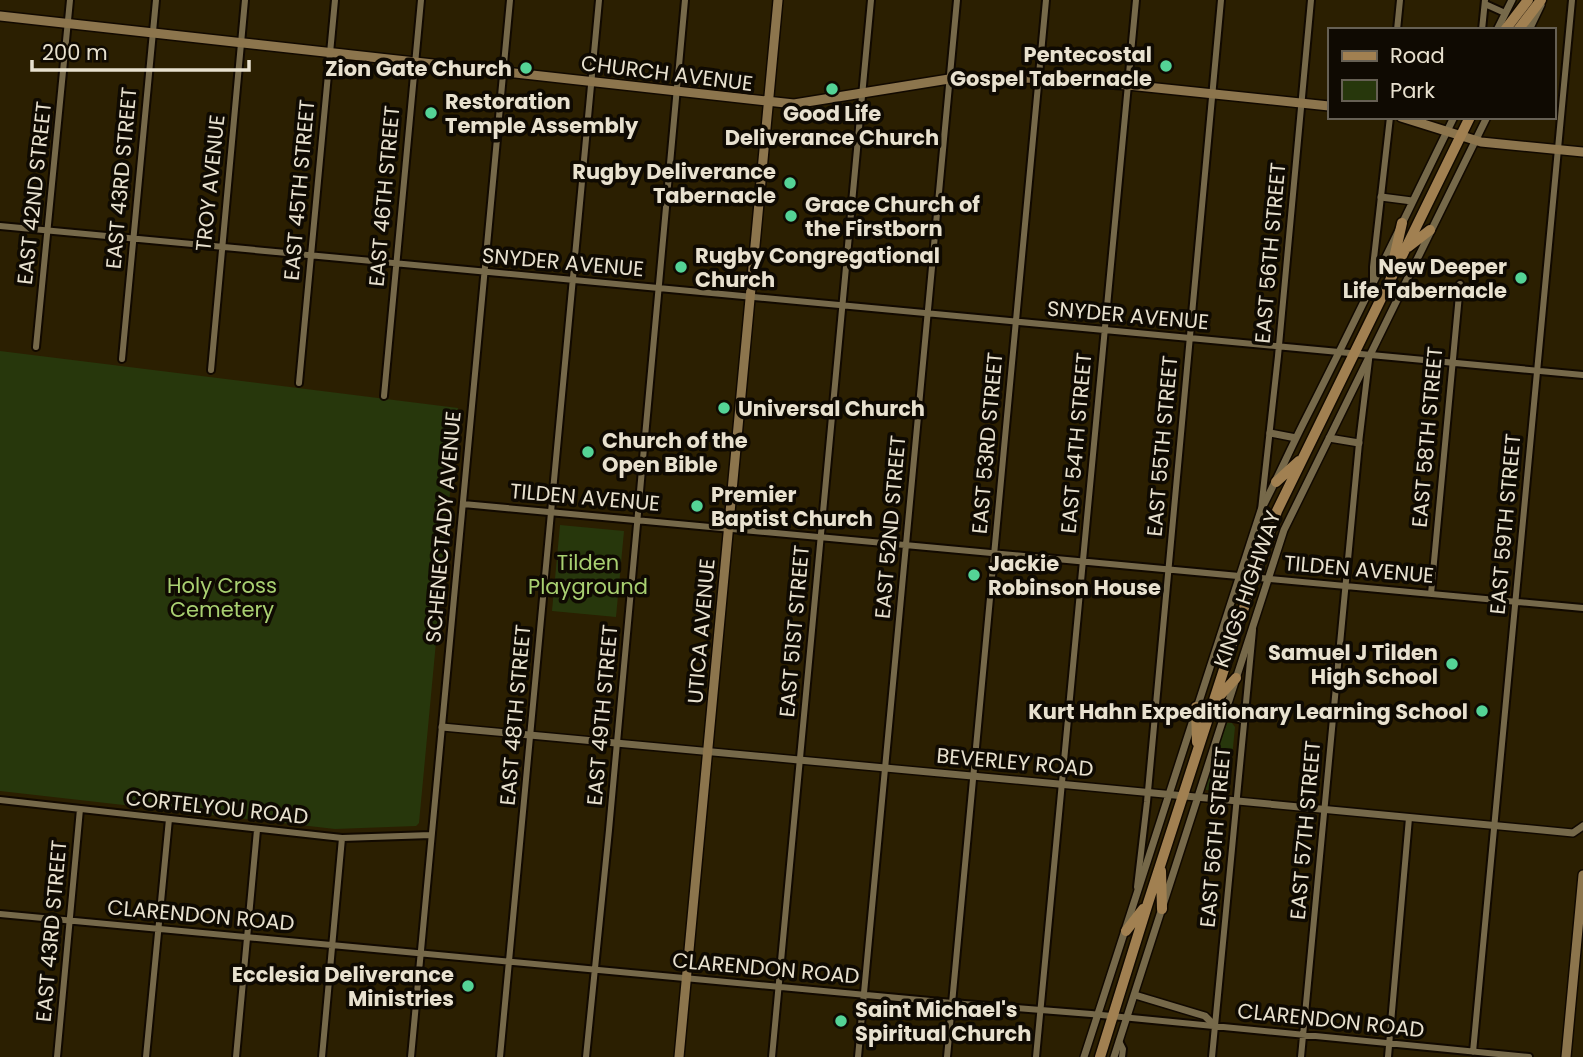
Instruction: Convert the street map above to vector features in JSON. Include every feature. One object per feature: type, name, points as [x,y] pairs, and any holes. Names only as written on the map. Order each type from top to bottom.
[{"type":"main road","name":"UTICA AVENUE","points":[[679,1057],[778,0]]},
{"type":"main road","points":[[1507,28],[1528,0]]},
{"type":"main road","points":[[1517,28],[1528,0]]},
{"type":"main road","points":[[1518,28],[1543,0]]},
{"type":"main road","name":"CHURCH AVENUE","points":[[0,16],[794,104],[949,79],[1039,78],[1328,106]]},
{"type":"main road","points":[[1407,119],[1475,140],[1583,152]]},
{"type":"main road","name":"KINGS HIGHWAY","points":[[1100,1057],[1277,511],[1469,119]]},
{"type":"main road","points":[[1388,284],[1402,223]]},
{"type":"main road","points":[[1405,249],[1430,230]]},
{"type":"main road","points":[[1276,482],[1305,455]]},
{"type":"main road","points":[[1213,703],[1236,678]]},
{"type":"main road","points":[[1196,707],[1197,753]]},
{"type":"main road","points":[[1161,863],[1162,909]]},
{"type":"main road","points":[[1566,1057],[1581,924],[1583,874]]},
{"type":"main road","points":[[1126,931],[1148,903]]},
{"type":"street","name":"EAST 42ND STREET","points":[[36,347],[70,0]]},
{"type":"street","name":"EAST 43RD STREET","points":[[122,359],[156,0]]},
{"type":"street","name":"TROY AVENUE","points":[[211,370],[245,0]]},
{"type":"street","name":"EAST 45TH STREET","points":[[299,383],[335,0]]},
{"type":"street","name":"EAST 46TH STREET","points":[[384,396],[421,0]]},
{"type":"street","name":"SCHENECTADY AVENUE","points":[[411,1057],[510,0]]},
{"type":"street","name":"EAST 48TH STREET","points":[[500,1057],[599,0]]},
{"type":"street","name":"EAST 49TH STREET","points":[[586,1057],[685,0]]},
{"type":"street","name":"EAST 51ST STREET","points":[[772,1057],[871,0]]},
{"type":"street","name":"EAST 52ND STREET","points":[[858,1057],[957,0]]},
{"type":"street","name":"EAST 53RD STREET","points":[[947,1057],[1046,0]]},
{"type":"street","name":"EAST 54TH STREET","points":[[1036,1057],[1136,0]]},
{"type":"street","name":"EAST 55TH STREET","points":[[1136,895],[1222,0]]},
{"type":"street","name":"EAST 56TH STREET","points":[[1261,510],[1311,0]]},
{"type":"street","points":[[1398,28],[1400,0]]},
{"type":"street","points":[[1498,28],[1511,0]]},
{"type":"street","points":[[1530,28],[1543,0]]},
{"type":"street","name":"EAST 59TH STREET","points":[[1474,1052],[1572,0]]},
{"type":"street","points":[[1482,28],[1485,2],[1505,13]]},
{"type":"street","points":[[1373,283],[1390,119]]},
{"type":"street","name":"KINGS HIGHWAY","points":[[1084,1057],[1261,510],[1453,119]]},
{"type":"street","name":"KINGS HIGHWAY","points":[[1115,1057],[1284,530],[1486,119]]},
{"type":"street","points":[[1381,197],[1412,201]]},
{"type":"street","name":"SNYDER AVENUE","points":[[0,226],[1583,375]]},
{"type":"street","name":"EAST 58TH STREET","points":[[1431,594],[1460,284]]},
{"type":"street","name":"EAST 57TH STREET","points":[[1301,1057],[1345,585],[1370,355]]},
{"type":"street","points":[[1270,433],[1296,438]]},
{"type":"street","points":[[1329,438],[1359,443]]},
{"type":"street","name":"TILDEN AVENUE","points":[[463,504],[1583,608]]},
{"type":"street","name":"EAST 56TH STREET","points":[[1212,1057],[1254,621]]},
{"type":"street","points":[[1224,716],[1244,720]]},
{"type":"street","name":"BEVERLEY ROAD","points":[[442,727],[1573,833],[1583,826]]},
{"type":"street","name":"CORTELYOU ROAD","points":[[0,800],[342,838],[431,835]]},
{"type":"street","name":"EAST 43RD STREET","points":[[57,1057],[80,809]]},
{"type":"street","points":[[1388,1057],[1409,818]]},
{"type":"street","points":[[146,1057],[169,819]]},
{"type":"street","points":[[236,1057],[257,830]]},
{"type":"street","points":[[322,1057],[342,838]]},
{"type":"street","name":"CLARENDON ROAD","points":[[0,914],[1114,1016],[1528,1057]]},
{"type":"street","points":[[1135,995],[1205,1016],[1215,1026]]},
{"type":"street","points":[[1119,1041],[1123,1049],[1122,1057]]},
{"type":"green space","name":"Holy Cross Cemetery","points":[[0,351],[458,408],[419,823],[416,826],[335,829],[0,791]]},
{"type":"green space","name":"Tilden Playground","points":[[560,525],[624,531],[616,617],[552,611]]},
{"type":"green space","points":[[1227,723],[1232,723],[1235,727],[1229,789],[1228,792],[1206,790],[1204,787]]},
{"type":"place","name":"Pentecostal Gospel Tabernacle","points":[[1166,66]]},
{"type":"place","name":"Zion Gate Church","points":[[526,68]]},
{"type":"place","name":"Good Life Deliverance Church","points":[[832,89]]},
{"type":"place","name":"Restoration Temple Assembly","points":[[431,113]]},
{"type":"place","name":"Rugby Deliverance Tabernacle","points":[[790,183]]},
{"type":"place","name":"Grace Church of the Firstborn","points":[[791,216]]},
{"type":"place","name":"Rugby Congregational Church","points":[[681,267]]},
{"type":"place","name":"New Deeper Life Tabernacle","points":[[1521,278]]},
{"type":"place","name":"Universal Church","points":[[724,408]]},
{"type":"place","name":"Church of the Open Bible","points":[[588,452]]},
{"type":"place","name":"Premier Baptist Church","points":[[697,506]]},
{"type":"place","name":"Jackie Robinson House","points":[[974,575]]},
{"type":"place","name":"Samuel J Tilden High School","points":[[1452,664]]},
{"type":"place","name":"Kurt Hahn Expeditionary Learning School","points":[[1482,711]]},
{"type":"place","name":"Ecclesia Deliverance Ministries","points":[[468,986]]},
{"type":"place","name":"Saint Michael's Spiritual Church","points":[[841,1021]]}]
